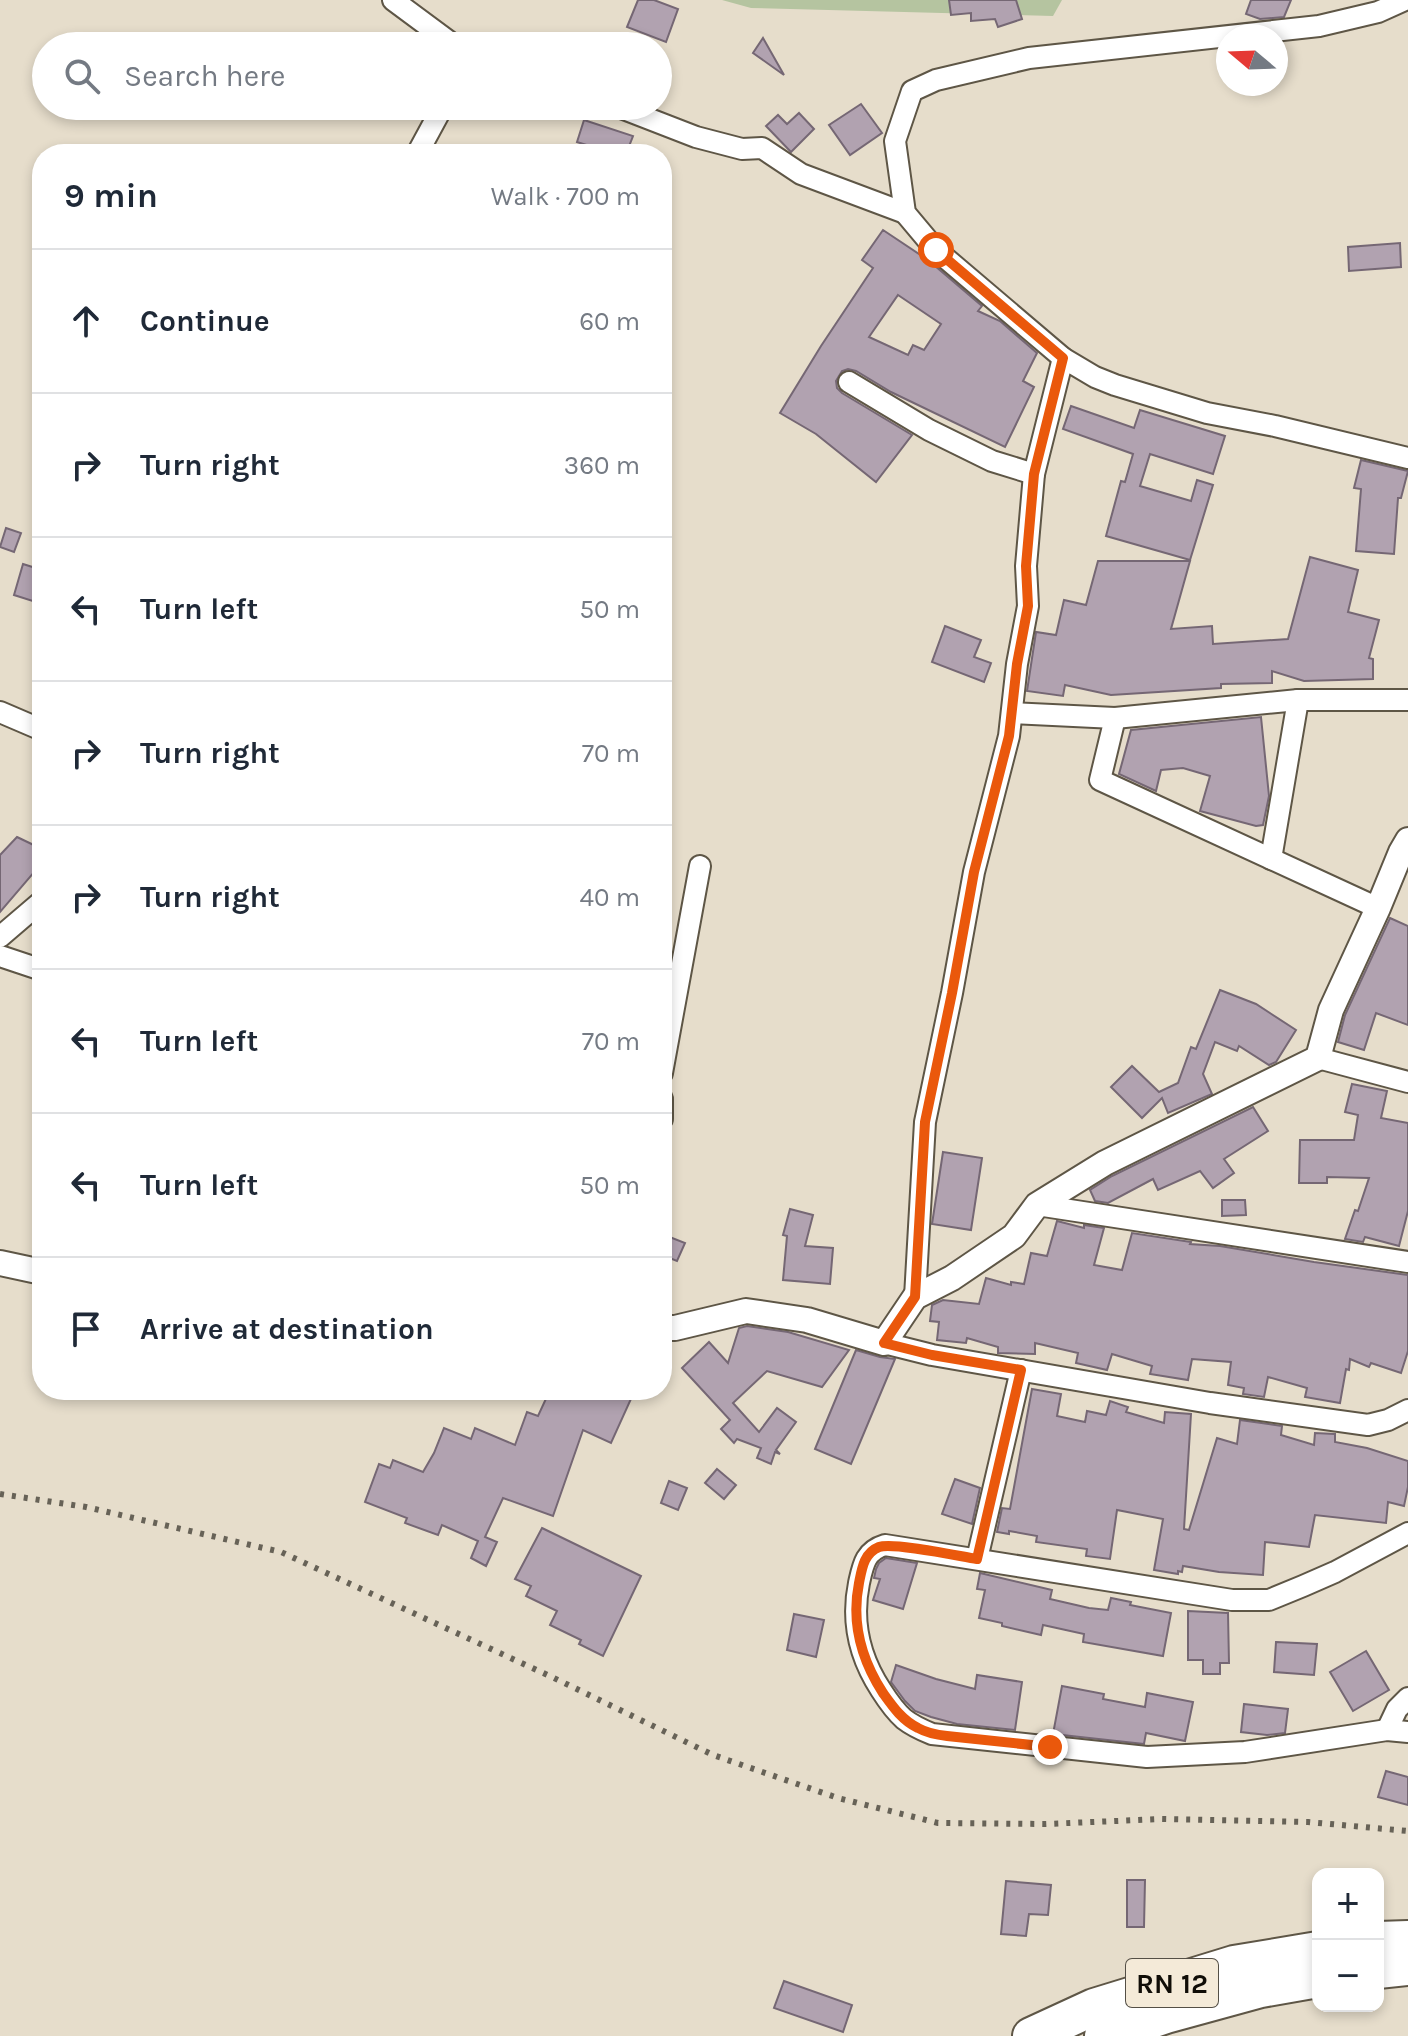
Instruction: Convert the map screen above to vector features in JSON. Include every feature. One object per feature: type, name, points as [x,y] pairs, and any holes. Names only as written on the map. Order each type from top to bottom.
[{"type":"highway","points":[[1384,1940],[1408,1939]]},
{"type":"highway","name":"RN 12","points":[[1031,2036],[1094,2007],[1234,1964],[1312,1951]]},
{"type":"highway","points":[[1384,1969],[1408,1967]]},
{"type":"highway","name":"RN 12","points":[[1103,2036],[1261,1989],[1312,1980]]},
{"type":"street","points":[[393,0],[436,32]]},
{"type":"street","points":[[905,213],[895,141],[912,91],[936,80],[1029,58],[1319,26],[1378,12],[1405,0]]},
{"type":"street","points":[[422,144],[435,120]]},
{"type":"street","points":[[652,120],[696,137],[742,149],[762,148],[801,174],[905,213],[936,250],[1063,358],[1095,377],[1193,409],[1408,458]]},
{"type":"street","points":[[915,1297],[925,1122],[974,872],[1009,736],[1017,664],[1028,606],[1026,566],[1034,474],[1063,358]]},
{"type":"street","points":[[849,382],[992,461],[1034,474]]},
{"type":"street","points":[[1012,713],[1115,718],[1298,700],[1408,700]]},
{"type":"street","points":[[1271,859],[1298,700]]},
{"type":"street","points":[[0,712],[32,726]]},
{"type":"street","points":[[1115,718],[1100,780],[1378,908]]},
{"type":"street","points":[[1318,1058],[1331,1010],[1408,840]]},
{"type":"street","points":[[672,1019],[700,866]]},
{"type":"street","points":[[0,937],[32,910]]},
{"type":"street","points":[[0,956],[32,967]]},
{"type":"street","points":[[884,1343],[915,1297],[952,1278],[1014,1236],[1037,1205],[1105,1163],[1318,1058],[1408,1082]]},
{"type":"street","points":[[1037,1205],[1408,1262]]},
{"type":"street","points":[[0,1263],[32,1270]]},
{"type":"street","points":[[672,1328],[746,1311],[807,1320],[932,1355],[1210,1403],[1368,1425],[1408,1410]]},
{"type":"street","points":[[977,1559],[1021,1370]]},
{"type":"street","points":[[1408,1533],[1335,1572],[1269,1600],[1232,1600],[885,1545],[869,1554],[863,1565],[856,1622],[870,1674],[905,1720],[932,1734],[1147,1757],[1245,1752],[1398,1731],[1397,1709],[1408,1698]]},
{"type":"green space","points":[[722,0],[1062,0],[1053,16],[751,8]]},
{"type":"building","points":[[638,0],[654,0],[678,9],[670,32],[640,32],[627,27]]},
{"type":"building","points":[[949,0],[1016,0],[1022,19],[998,27],[995,19],[971,21],[971,13],[951,15]]},
{"type":"building","points":[[1251,0],[1291,0],[1284,17],[1260,19],[1246,14]]},
{"type":"building","points":[[763,38],[784,75],[753,53]]},
{"type":"building","points":[[861,104],[882,133],[850,155],[829,125]]},
{"type":"building","points":[[799,113],[814,129],[791,152],[766,126],[778,115],[787,124]]},
{"type":"building","points":[[584,120],[633,136],[630,144],[577,142]]},
{"type":"building","points":[[883,230],[928,260],[982,306],[978,311],[1000,321],[1037,353],[1023,381],[1034,387],[1005,447],[848,369],[842,371],[836,381],[837,388],[912,435],[876,482],[816,434],[780,413],[873,268],[862,260]],"holes":[[[898,295],[941,324],[924,350],[913,345],[908,355],[869,337]]]},
{"type":"building","points":[[1400,243],[1401,267],[1349,271],[1348,247]]},
{"type":"building","points":[[1071,406],[1134,428],[1140,410],[1225,436],[1213,474],[1150,454],[1140,486],[1191,501],[1197,480],[1213,485],[1190,560],[1106,536],[1121,481],[1125,482],[1133,454],[1063,429]]},
{"type":"building","points":[[1361,460],[1408,471],[1401,498],[1398,498],[1394,554],[1356,551],[1361,489],[1354,488]]},
{"type":"building","points":[[6,528],[21,533],[14,552],[0,547]]},
{"type":"building","points":[[1310,557],[1358,570],[1348,612],[1379,620],[1369,658],[1373,659],[1373,679],[1304,681],[1272,671],[1272,683],[1221,684],[1221,688],[1111,695],[1065,685],[1063,696],[1027,691],[1036,632],[1056,635],[1064,600],[1086,605],[1098,561],[1190,561],[1171,629],[1212,626],[1213,644],[1288,639]]},
{"type":"building","points":[[23,564],[32,567],[32,601],[14,595]]},
{"type":"building","points":[[945,626],[981,640],[974,657],[991,663],[984,682],[932,662]]},
{"type":"building","points":[[1261,717],[1269,796],[1263,825],[1256,826],[1200,811],[1210,776],[1183,768],[1161,770],[1156,791],[1119,774],[1131,730]]},
{"type":"building","points":[[17,837],[32,844],[32,875],[0,912],[0,855]]},
{"type":"building","points":[[1390,918],[1408,926],[1408,1025],[1376,1013],[1364,1050],[1338,1042],[1345,1015]]},
{"type":"building","points":[[1220,990],[1256,1004],[1296,1030],[1276,1062],[1269,1065],[1239,1046],[1237,1051],[1215,1042],[1203,1074],[1212,1094],[1168,1113],[1162,1098],[1142,1118],[1111,1087],[1132,1066],[1159,1092],[1178,1083],[1191,1047],[1196,1049]]},
{"type":"building","points":[[1352,1084],[1387,1091],[1381,1118],[1408,1123],[1408,1211],[1399,1246],[1365,1237],[1363,1242],[1345,1239],[1369,1178],[1327,1177],[1327,1183],[1299,1183],[1300,1140],[1354,1140],[1358,1115],[1345,1112]]},
{"type":"building","points":[[1253,1107],[1268,1131],[1224,1159],[1234,1173],[1213,1188],[1200,1171],[1158,1190],[1153,1179],[1108,1203],[1095,1201],[1090,1190],[1112,1176]]},
{"type":"building","points":[[943,1152],[982,1158],[971,1230],[932,1224]]},
{"type":"building","points":[[1222,1200],[1245,1200],[1246,1215],[1222,1216]]},
{"type":"building","points":[[790,1209],[813,1215],[805,1246],[833,1248],[830,1284],[783,1280],[787,1236],[783,1235]]},
{"type":"building","points":[[1057,1221],[1084,1228],[1084,1225],[1104,1228],[1094,1265],[1122,1270],[1132,1233],[1408,1275],[1408,1351],[1401,1373],[1371,1363],[1369,1367],[1350,1359],[1340,1403],[1305,1397],[1307,1388],[1268,1377],[1264,1397],[1243,1394],[1244,1388],[1228,1385],[1231,1362],[1192,1359],[1188,1380],[1150,1374],[1152,1366],[1112,1354],[1107,1370],[1076,1363],[1078,1353],[1035,1343],[1035,1354],[998,1353],[998,1347],[967,1338],[966,1343],[937,1340],[939,1322],[930,1321],[932,1305],[943,1300],[979,1304],[986,1278],[1011,1285],[1011,1282],[1024,1284],[1031,1253],[1047,1256]]},
{"type":"building","points":[[672,1238],[685,1243],[677,1261],[672,1259]]},
{"type":"building","points":[[747,1326],[788,1332],[849,1350],[822,1387],[767,1371],[733,1403],[759,1432],[777,1408],[796,1422],[776,1450],[780,1454],[775,1452],[771,1464],[757,1458],[761,1448],[737,1439],[734,1443],[721,1429],[730,1420],[682,1368],[709,1342],[728,1363],[739,1328]]},
{"type":"building","points":[[856,1350],[895,1359],[851,1464],[815,1449]]},
{"type":"building","points":[[1032,1389],[1061,1394],[1057,1416],[1085,1422],[1087,1411],[1106,1415],[1110,1401],[1128,1407],[1126,1412],[1164,1423],[1165,1412],[1191,1414],[1184,1529],[1189,1530],[1217,1438],[1237,1444],[1240,1420],[1282,1426],[1281,1435],[1314,1445],[1315,1433],[1335,1434],[1335,1442],[1408,1461],[1404,1506],[1388,1502],[1386,1523],[1315,1515],[1309,1547],[1265,1542],[1263,1575],[1183,1566],[1178,1574],[1154,1570],[1163,1519],[1117,1510],[1110,1559],[1086,1556],[1087,1549],[1036,1542],[1037,1536],[997,1532],[1002,1508],[1010,1509]]},
{"type":"building","points":[[545,1400],[630,1400],[611,1443],[583,1430],[553,1516],[503,1498],[485,1537],[497,1542],[486,1566],[471,1558],[478,1541],[442,1525],[438,1535],[405,1523],[407,1518],[365,1502],[379,1464],[390,1468],[393,1460],[423,1472],[444,1428],[471,1439],[475,1428],[515,1445],[527,1412],[538,1416]]},
{"type":"building","points":[[717,1469],[736,1485],[724,1499],[705,1483]]},
{"type":"building","points":[[955,1479],[980,1488],[972,1524],[942,1514]]},
{"type":"building","points":[[669,1481],[687,1488],[678,1510],[661,1503]]},
{"type":"building","points":[[542,1528],[641,1576],[603,1656],[579,1644],[581,1640],[550,1625],[557,1611],[526,1596],[531,1586],[515,1579]]},
{"type":"building","points":[[886,1558],[917,1563],[903,1609],[873,1600],[880,1579],[874,1578],[876,1569]]},
{"type":"building","points":[[980,1573],[1052,1590],[1050,1599],[1089,1608],[1108,1610],[1111,1598],[1171,1613],[1163,1656],[1083,1642],[1084,1634],[1043,1625],[1041,1635],[979,1618],[985,1590],[977,1589]]},
{"type":"building","points":[[1188,1611],[1228,1613],[1229,1663],[1220,1663],[1220,1674],[1203,1674],[1203,1660],[1188,1660]]},
{"type":"building","points":[[794,1614],[824,1620],[816,1657],[787,1650]]},
{"type":"building","points":[[1276,1642],[1317,1644],[1314,1675],[1274,1672]]},
{"type":"building","points":[[1366,1651],[1389,1690],[1353,1711],[1330,1672]]},
{"type":"building","points":[[896,1665],[975,1689],[977,1675],[1022,1682],[1015,1730],[957,1724],[915,1711],[891,1682]]},
{"type":"building","points":[[1062,1686],[1104,1694],[1103,1699],[1145,1707],[1147,1693],[1193,1702],[1185,1741],[1146,1733],[1144,1744],[1053,1734]]},
{"type":"building","points":[[1244,1704],[1288,1709],[1285,1733],[1267,1735],[1241,1732]]},
{"type":"building","points":[[1386,1771],[1408,1777],[1408,1805],[1378,1797]]},
{"type":"building","points":[[1127,1880],[1145,1880],[1144,1927],[1127,1927]]},
{"type":"building","points":[[1006,1881],[1051,1885],[1048,1915],[1029,1914],[1026,1936],[1001,1934]]},
{"type":"building","points":[[784,1981],[852,2005],[843,2032],[774,2008]]},
{"type":"railway","points":[[0,1494],[86,1507],[281,1552],[713,1755],[838,1798],[938,1823],[1046,1824],[1162,1819],[1308,1822],[1408,1831]]},
{"type":"route","points":[[936,250],[1063,358],[1034,474],[1026,566],[1028,606],[1017,664],[1009,736],[974,872],[925,1122],[915,1297],[884,1343],[932,1355],[1021,1370],[977,1559],[891,1545],[879,1547],[869,1554],[863,1565],[856,1622],[870,1674],[894,1709],[917,1728],[932,1734],[1050,1747]]}]
